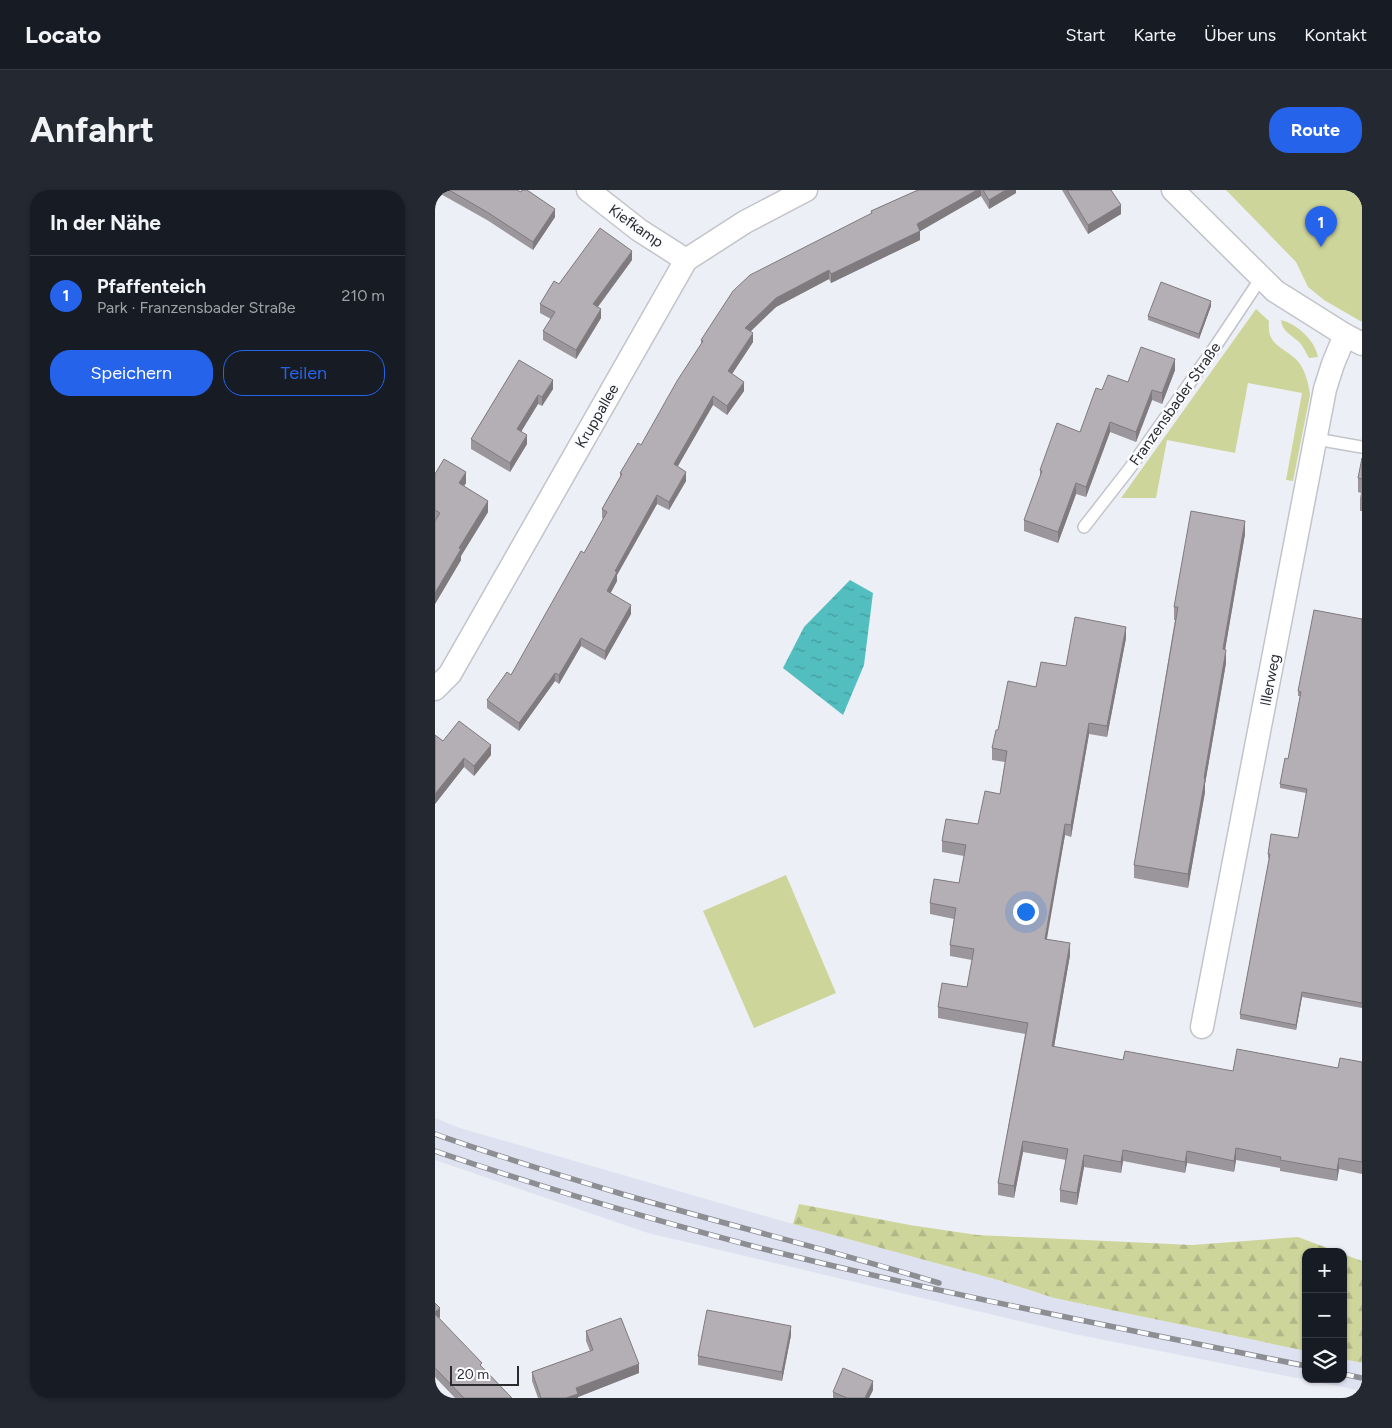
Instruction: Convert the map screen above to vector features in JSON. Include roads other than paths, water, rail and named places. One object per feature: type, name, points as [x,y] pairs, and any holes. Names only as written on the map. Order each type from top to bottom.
[{"type":"street","name":"Kiefkamp","points":[[588,190],[639,230],[686,260]]},
{"type":"street","name":"Kruppallee","points":[[435,689],[450,674],[686,260],[745,222],[806,190]]},
{"type":"street","points":[[1173,190],[1261,278],[1288,300],[1354,339]]},
{"type":"street","name":"Illerweg","points":[[1202,1027],[1325,389],[1333,364],[1354,339]]},
{"type":"lane","name":"Franzensbader Straße","points":[[1083,527],[1130,468],[1227,330],[1261,278]]},
{"type":"lane","points":[[1316,439],[1362,447]]},
{"type":"water","points":[[850,580],[873,593],[864,665],[843,715],[783,668],[804,627]]},
{"type":"railway","points":[[435,1134],[622,1194],[939,1283]]},
{"type":"railway","points":[[435,1151],[598,1203],[764,1249],[966,1296],[1302,1365]]},
{"type":"railway","points":[[1347,1375],[1362,1378]]},
{"type":"place","name":"Pfaffenteich","points":[[1321,247]]}]
